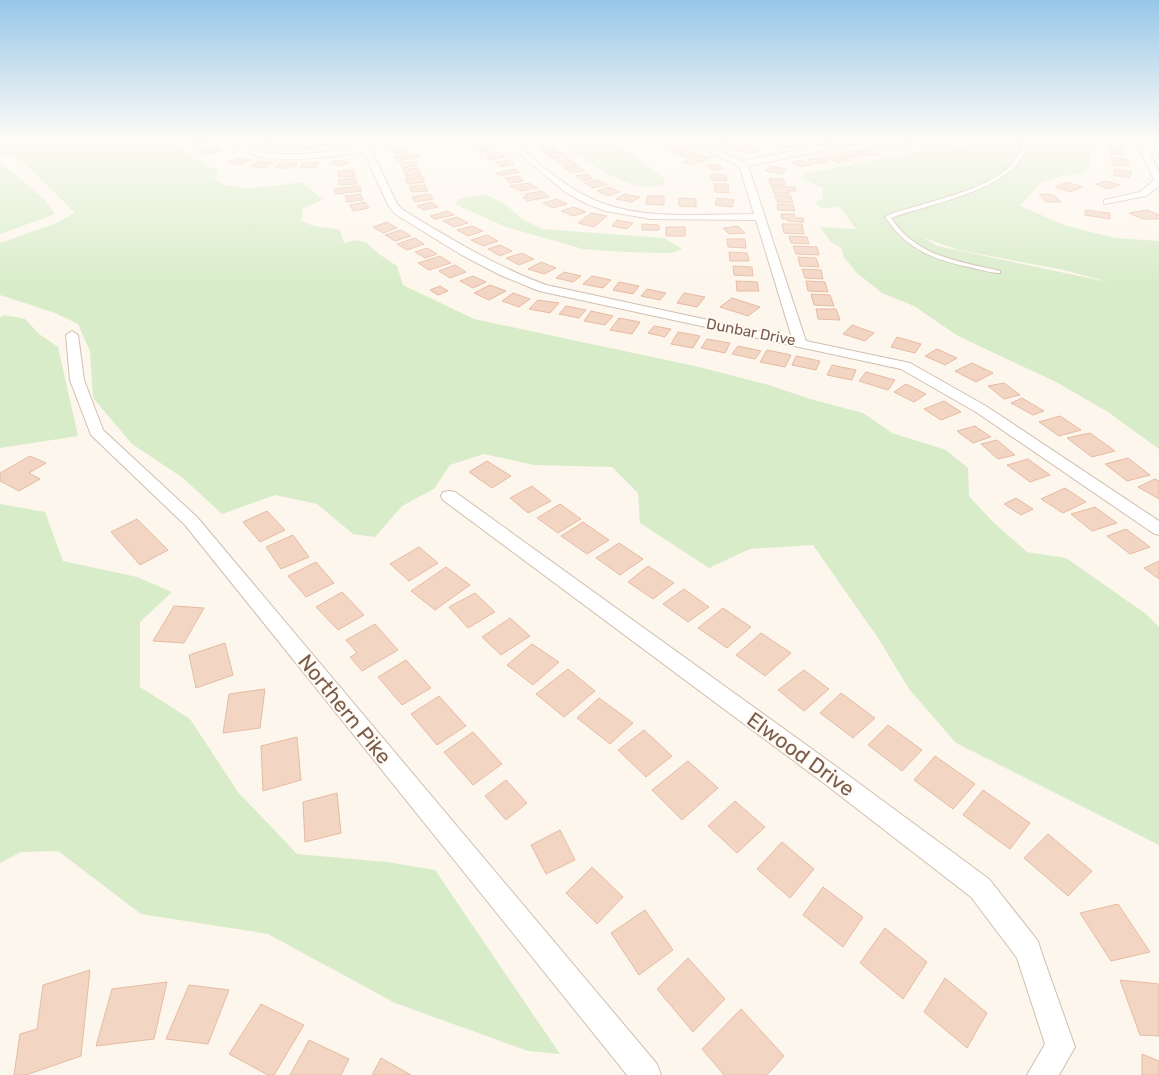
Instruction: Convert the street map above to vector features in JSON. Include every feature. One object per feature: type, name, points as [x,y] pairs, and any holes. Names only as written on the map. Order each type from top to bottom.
[{"type":"street","name":"Dunbar Drive","points":[[385,187],[393,205],[399,212],[464,252],[504,273],[543,288],[905,366],[981,409],[1159,529]]},
{"type":"street","points":[[566,187],[592,203],[625,213],[760,217]]},
{"type":"street","points":[[750,187],[800,342]]},
{"type":"street","points":[[1107,202],[1143,194],[1151,187]]},
{"type":"street","name":"Northern Pike","points":[[72,335],[78,380],[96,432],[191,521],[646,1075]]},
{"type":"street","name":"Elwood Drive","points":[[449,496],[833,777],[980,888],[1028,951],[1060,1046],[1042,1075]]},
{"type":"lane","points":[[977,187],[961,195],[888,217],[891,223],[916,247],[934,256],[998,272]]},
{"type":"green space","points":[[0,187],[30,187],[44,199],[55,214],[0,234]]},
{"type":"green space","points":[[49,187],[308,187],[323,200],[303,208],[301,220],[315,226],[340,230],[344,243],[357,240],[367,243],[397,266],[403,285],[474,319],[699,367],[769,385],[810,399],[863,413],[892,433],[946,450],[968,468],[969,496],[994,523],[1027,552],[1066,558],[1146,614],[1159,627],[1159,845],[956,743],[909,689],[878,638],[813,545],[750,549],[709,568],[640,523],[638,493],[612,467],[534,465],[484,454],[450,465],[434,489],[402,506],[375,537],[353,534],[317,504],[275,495],[222,514],[183,478],[132,444],[93,398],[90,351],[78,324],[55,313],[0,295],[0,243],[54,224],[75,213]]},
{"type":"green space","points":[[821,187],[1036,187],[1020,206],[1067,226],[1115,238],[1159,241],[1159,449],[1108,412],[1058,383],[958,336],[914,306],[882,293],[857,273],[844,257],[841,248],[830,241],[820,227],[856,229],[840,207],[822,208],[815,203],[823,198],[823,188]],"holes":[[[922,237],[958,250],[1064,270],[1108,282],[937,246]]]},
{"type":"green space","points":[[486,194],[506,205],[521,218],[542,229],[664,238],[682,249],[672,253],[583,249],[506,227],[455,204],[459,199]]},
{"type":"green space","points":[[4,315],[25,319],[39,334],[58,347],[78,436],[0,448],[0,318]]},
{"type":"green space","points":[[0,504],[45,512],[63,561],[137,577],[172,592],[140,622],[140,687],[190,719],[238,792],[297,854],[387,862],[435,870],[560,1054],[528,1051],[395,1003],[268,934],[141,914],[58,851],[21,852],[0,863]]},
{"type":"building","points":[[360,187],[362,191],[336,194],[334,189]]},
{"type":"building","points":[[410,187],[426,187],[428,191],[412,192]]},
{"type":"building","points":[[513,187],[537,188],[521,191]]},
{"type":"building","points":[[609,187],[620,192],[608,196],[597,191]]},
{"type":"building","points":[[714,187],[728,187],[729,193],[715,192]]},
{"type":"building","points":[[772,187],[795,187],[796,191],[788,191],[789,194],[774,193]]},
{"type":"building","points":[[1056,187],[1082,187],[1070,192]]},
{"type":"building","points":[[542,191],[549,197],[527,201],[523,197],[528,197],[525,194]]},
{"type":"building","points":[[361,194],[363,200],[347,202],[345,196]]},
{"type":"building","points":[[430,194],[433,199],[415,202],[412,197]]},
{"type":"building","points":[[624,194],[640,197],[632,202],[616,199]]},
{"type":"building","points":[[1039,194],[1054,195],[1061,202],[1046,202]]},
{"type":"building","points":[[775,195],[791,196],[793,203],[777,202]]},
{"type":"building","points":[[647,196],[664,196],[664,205],[646,204]]},
{"type":"building","points":[[679,198],[696,199],[696,207],[679,206]]},
{"type":"building","points":[[717,198],[734,200],[732,207],[715,205]]},
{"type":"building","points":[[557,199],[567,204],[553,208],[543,203]]},
{"type":"building","points":[[365,202],[369,208],[353,211],[350,205]]},
{"type":"building","points":[[432,202],[438,207],[424,210],[417,206]]},
{"type":"building","points":[[777,204],[793,205],[795,211],[778,210]]},
{"type":"building","points":[[574,207],[586,212],[573,216],[561,211]]},
{"type":"building","points":[[1085,210],[1110,213],[1110,219],[1085,215]]},
{"type":"building","points":[[1148,210],[1159,215],[1156,216],[1159,219],[1142,219],[1129,213]]},
{"type":"building","points":[[448,211],[454,215],[435,219],[430,216]]},
{"type":"building","points":[[591,213],[607,216],[594,227],[578,223]]},
{"type":"building","points":[[781,214],[794,214],[795,218],[803,218],[804,222],[782,219]]},
{"type":"building","points":[[457,217],[468,223],[454,227],[443,221]]},
{"type":"building","points":[[617,220],[633,223],[627,229],[612,226]]},
{"type":"building","points":[[387,222],[397,228],[383,233],[373,227]]},
{"type":"building","points":[[642,224],[659,225],[659,230],[642,230]]},
{"type":"building","points":[[782,224],[802,224],[804,234],[784,233]]},
{"type":"building","points":[[472,226],[483,231],[468,236],[457,230]]},
{"type":"building","points":[[738,226],[745,233],[729,234],[723,228]]},
{"type":"building","points":[[666,227],[685,227],[685,236],[666,236]]},
{"type":"building","points":[[401,230],[411,236],[395,241],[385,235]]},
{"type":"building","points":[[487,235],[498,241],[483,246],[471,240]]},
{"type":"building","points":[[789,236],[807,237],[809,244],[791,243]]},
{"type":"building","points":[[415,238],[424,244],[407,250],[397,244]]},
{"type":"building","points":[[727,239],[745,239],[746,248],[728,247]]},
{"type":"building","points":[[500,245],[512,251],[500,256],[488,249]]},
{"type":"building","points":[[793,246],[817,247],[819,255],[796,254]]},
{"type":"building","points":[[427,248],[437,254],[425,258],[415,252]]},
{"type":"building","points":[[729,252],[747,253],[749,261],[730,261]]},
{"type":"building","points":[[522,253],[534,259],[519,265],[506,258]]},
{"type":"building","points":[[440,256],[451,263],[429,270],[418,263]]},
{"type":"building","points":[[798,257],[816,258],[819,267],[800,266]]},
{"type":"building","points":[[541,262],[556,268],[544,274],[528,269]]},
{"type":"building","points":[[455,265],[466,272],[450,278],[439,271]]},
{"type":"building","points":[[733,266],[752,267],[753,276],[734,275]]},
{"type":"building","points":[[802,269],[821,270],[823,279],[805,278]]},
{"type":"building","points":[[564,272],[581,276],[573,282],[556,278]]},
{"type":"building","points":[[473,276],[486,282],[473,288],[460,281]]},
{"type":"building","points":[[592,276],[611,280],[603,288],[583,284]]},
{"type":"building","points":[[736,281],[757,282],[759,291],[737,291]]},
{"type":"building","points":[[806,281],[825,282],[828,292],[808,291]]},
{"type":"building","points":[[619,282],[639,286],[633,294],[613,290]]},
{"type":"building","points":[[490,285],[506,291],[489,300],[474,293]]},
{"type":"building","points":[[440,286],[448,291],[438,295],[430,290]]},
{"type":"building","points":[[647,289],[666,293],[660,300],[641,296]]},
{"type":"building","points":[[513,293],[530,299],[519,307],[502,301]]},
{"type":"building","points":[[684,293],[705,297],[697,307],[677,303]]},
{"type":"building","points":[[811,294],[830,295],[834,306],[814,305]]},
{"type":"building","points":[[732,298],[760,307],[748,316],[720,307]]},
{"type":"building","points":[[538,300],[559,303],[550,313],[529,309]]},
{"type":"building","points":[[566,306],[586,310],[579,318],[559,314]]},
{"type":"building","points":[[816,309],[836,309],[840,320],[818,319]]},
{"type":"building","points":[[591,311],[613,316],[605,325],[584,321]]},
{"type":"building","points":[[619,318],[640,322],[632,334],[610,330]]},
{"type":"building","points":[[852,325],[874,333],[865,341],[843,334]]},
{"type":"building","points":[[654,326],[671,329],[665,337],[648,333]]},
{"type":"building","points":[[678,332],[700,336],[693,348],[671,344]]},
{"type":"building","points":[[897,337],[921,344],[915,353],[891,347]]},
{"type":"building","points":[[707,339],[730,343],[725,353],[701,348]]},
{"type":"building","points":[[738,346],[761,351],[755,359],[732,354]]},
{"type":"building","points":[[937,349],[957,358],[945,365],[925,356]]},
{"type":"building","points":[[767,350],[791,355],[785,367],[760,362]]},
{"type":"building","points":[[796,356],[820,361],[816,370],[792,365]]},
{"type":"building","points":[[972,363],[993,373],[976,382],[955,371]]},
{"type":"building","points":[[832,365],[856,370],[852,380],[827,375]]},
{"type":"building","points":[[866,372],[895,380],[888,390],[859,381]]},
{"type":"building","points":[[1004,383],[1020,395],[1004,399],[988,386]]},
{"type":"building","points":[[906,384],[926,394],[914,402],[894,392]]},
{"type":"building","points":[[1022,398],[1044,411],[1033,415],[1011,403]]},
{"type":"building","points":[[944,401],[961,412],[941,420],[924,409]]},
{"type":"building","points":[[1060,416],[1081,430],[1059,436],[1039,422]]},
{"type":"building","points":[[975,426],[991,437],[973,443],[957,431]]},
{"type":"building","points":[[1090,433],[1115,451],[1092,457],[1067,438]]},
{"type":"building","points":[[997,440],[1015,455],[998,459],[981,444]]},
{"type":"building","points":[[30,456],[46,463],[29,473],[40,479],[19,491],[0,481],[0,473]]},
{"type":"building","points":[[1128,458],[1150,475],[1127,481],[1105,464]]},
{"type":"building","points":[[1028,459],[1050,475],[1030,482],[1007,465]]},
{"type":"building","points":[[487,461],[511,476],[492,488],[469,472]]},
{"type":"building","points":[[1155,479],[1159,481],[1159,499],[1138,487]]},
{"type":"building","points":[[532,486],[551,501],[528,513],[510,498]]},
{"type":"building","points":[[1065,488],[1086,502],[1063,513],[1041,499]]},
{"type":"building","points":[[1016,498],[1033,509],[1021,515],[1004,504]]},
{"type":"building","points":[[560,504],[581,519],[558,533],[537,518]]},
{"type":"building","points":[[1095,507],[1117,523],[1092,531],[1071,514]]},
{"type":"building","points":[[267,511],[285,530],[260,542],[243,522]]},
{"type":"building","points":[[137,519],[168,550],[140,565],[111,532]]},
{"type":"building","points":[[583,522],[609,540],[587,554],[561,536]]},
{"type":"building","points":[[1126,529],[1150,547],[1130,554],[1107,536]]},
{"type":"building","points":[[293,535],[309,557],[281,569],[266,547]]},
{"type":"building","points":[[619,543],[643,559],[620,575],[596,558]]},
{"type":"building","points":[[419,547],[438,563],[409,581],[390,564]]},
{"type":"building","points":[[1159,561],[1159,579],[1144,568]]},
{"type":"building","points":[[316,562],[334,583],[306,597],[288,576]]},
{"type":"building","points":[[648,566],[674,583],[653,599],[628,582]]},
{"type":"building","points":[[446,567],[470,585],[435,610],[411,591]]},
{"type":"building","points":[[684,589],[709,607],[688,622],[663,604]]},
{"type":"building","points":[[342,592],[364,615],[338,630],[316,607]]},
{"type":"building","points":[[475,593],[495,612],[468,628],[449,607]]},
{"type":"building","points":[[174,606],[204,608],[184,643],[153,641]]},
{"type":"building","points":[[723,608],[751,627],[727,648],[698,628]]},
{"type":"building","points":[[510,618],[530,636],[501,655],[482,637]]},
{"type":"building","points":[[375,624],[398,650],[362,671],[350,657],[357,653],[346,640]]},
{"type":"building","points":[[761,633],[791,653],[765,676],[736,655]]},
{"type":"building","points":[[225,643],[233,675],[196,688],[189,655]]},
{"type":"building","points":[[532,644],[559,662],[533,685],[507,665]]},
{"type":"building","points":[[406,660],[431,688],[402,705],[378,677]]},
{"type":"building","points":[[568,669],[595,691],[564,717],[536,694]]},
{"type":"building","points":[[804,670],[829,689],[804,711],[778,690]]},
{"type":"building","points":[[265,689],[260,728],[223,733],[229,694]]},
{"type":"building","points":[[841,693],[875,718],[853,738],[820,713]]},
{"type":"building","points":[[439,696],[466,726],[437,745],[411,714]]},
{"type":"building","points":[[599,698],[633,723],[610,744],[577,718]]},
{"type":"building","points":[[888,725],[922,750],[902,771],[868,745]]},
{"type":"building","points":[[644,730],[672,756],[646,777],[618,750]]},
{"type":"building","points":[[473,732],[502,764],[473,785],[444,752]]},
{"type":"building","points":[[297,737],[301,780],[263,791],[261,746]]},
{"type":"building","points":[[935,756],[975,784],[953,809],[914,780]]},
{"type":"building","points":[[688,761],[718,788],[682,820],[652,790]]},
{"type":"building","points":[[506,780],[527,803],[506,820],[485,796]]},
{"type":"building","points":[[983,790],[1030,823],[1010,849],[963,815]]},
{"type":"building","points":[[337,793],[341,833],[305,842],[303,802]]},
{"type":"building","points":[[735,801],[765,827],[737,853],[708,826]]},
{"type":"building","points":[[560,830],[575,860],[546,874],[531,845]]},
{"type":"building","points":[[1048,834],[1092,871],[1068,896],[1024,858]]},
{"type":"building","points":[[782,842],[814,869],[790,898],[757,869]]},
{"type":"building","points":[[592,867],[623,897],[597,924],[566,893]]},
{"type":"building","points":[[823,887],[863,917],[843,947],[803,915]]},
{"type":"building","points":[[1118,904],[1150,952],[1111,961],[1080,913]]},
{"type":"building","points":[[645,910],[673,950],[639,975],[611,933]]},
{"type":"building","points":[[885,928],[927,962],[903,999],[860,963]]},
{"type":"building","points":[[688,958],[725,999],[693,1032],[657,989]]},
{"type":"building","points":[[90,970],[81,1056],[26,1075],[14,1075],[20,1034],[37,1029],[43,985]]},
{"type":"building","points":[[945,978],[987,1013],[967,1048],[924,1012]]},
{"type":"building","points":[[1120,980],[1159,984],[1159,1036],[1140,1035]]},
{"type":"building","points":[[167,982],[154,1039],[96,1046],[112,989]]},
{"type":"building","points":[[189,985],[229,990],[208,1044],[166,1039]]},
{"type":"building","points":[[261,1004],[304,1025],[274,1075],[268,1075],[229,1054]]},
{"type":"building","points":[[741,1009],[784,1056],[767,1075],[724,1075],[702,1049]]},
{"type":"building","points":[[309,1040],[349,1059],[341,1075],[290,1075]]},
{"type":"building","points":[[1142,1054],[1159,1061],[1159,1075],[1142,1075]]},
{"type":"building","points":[[381,1058],[411,1075],[372,1075]]}]
